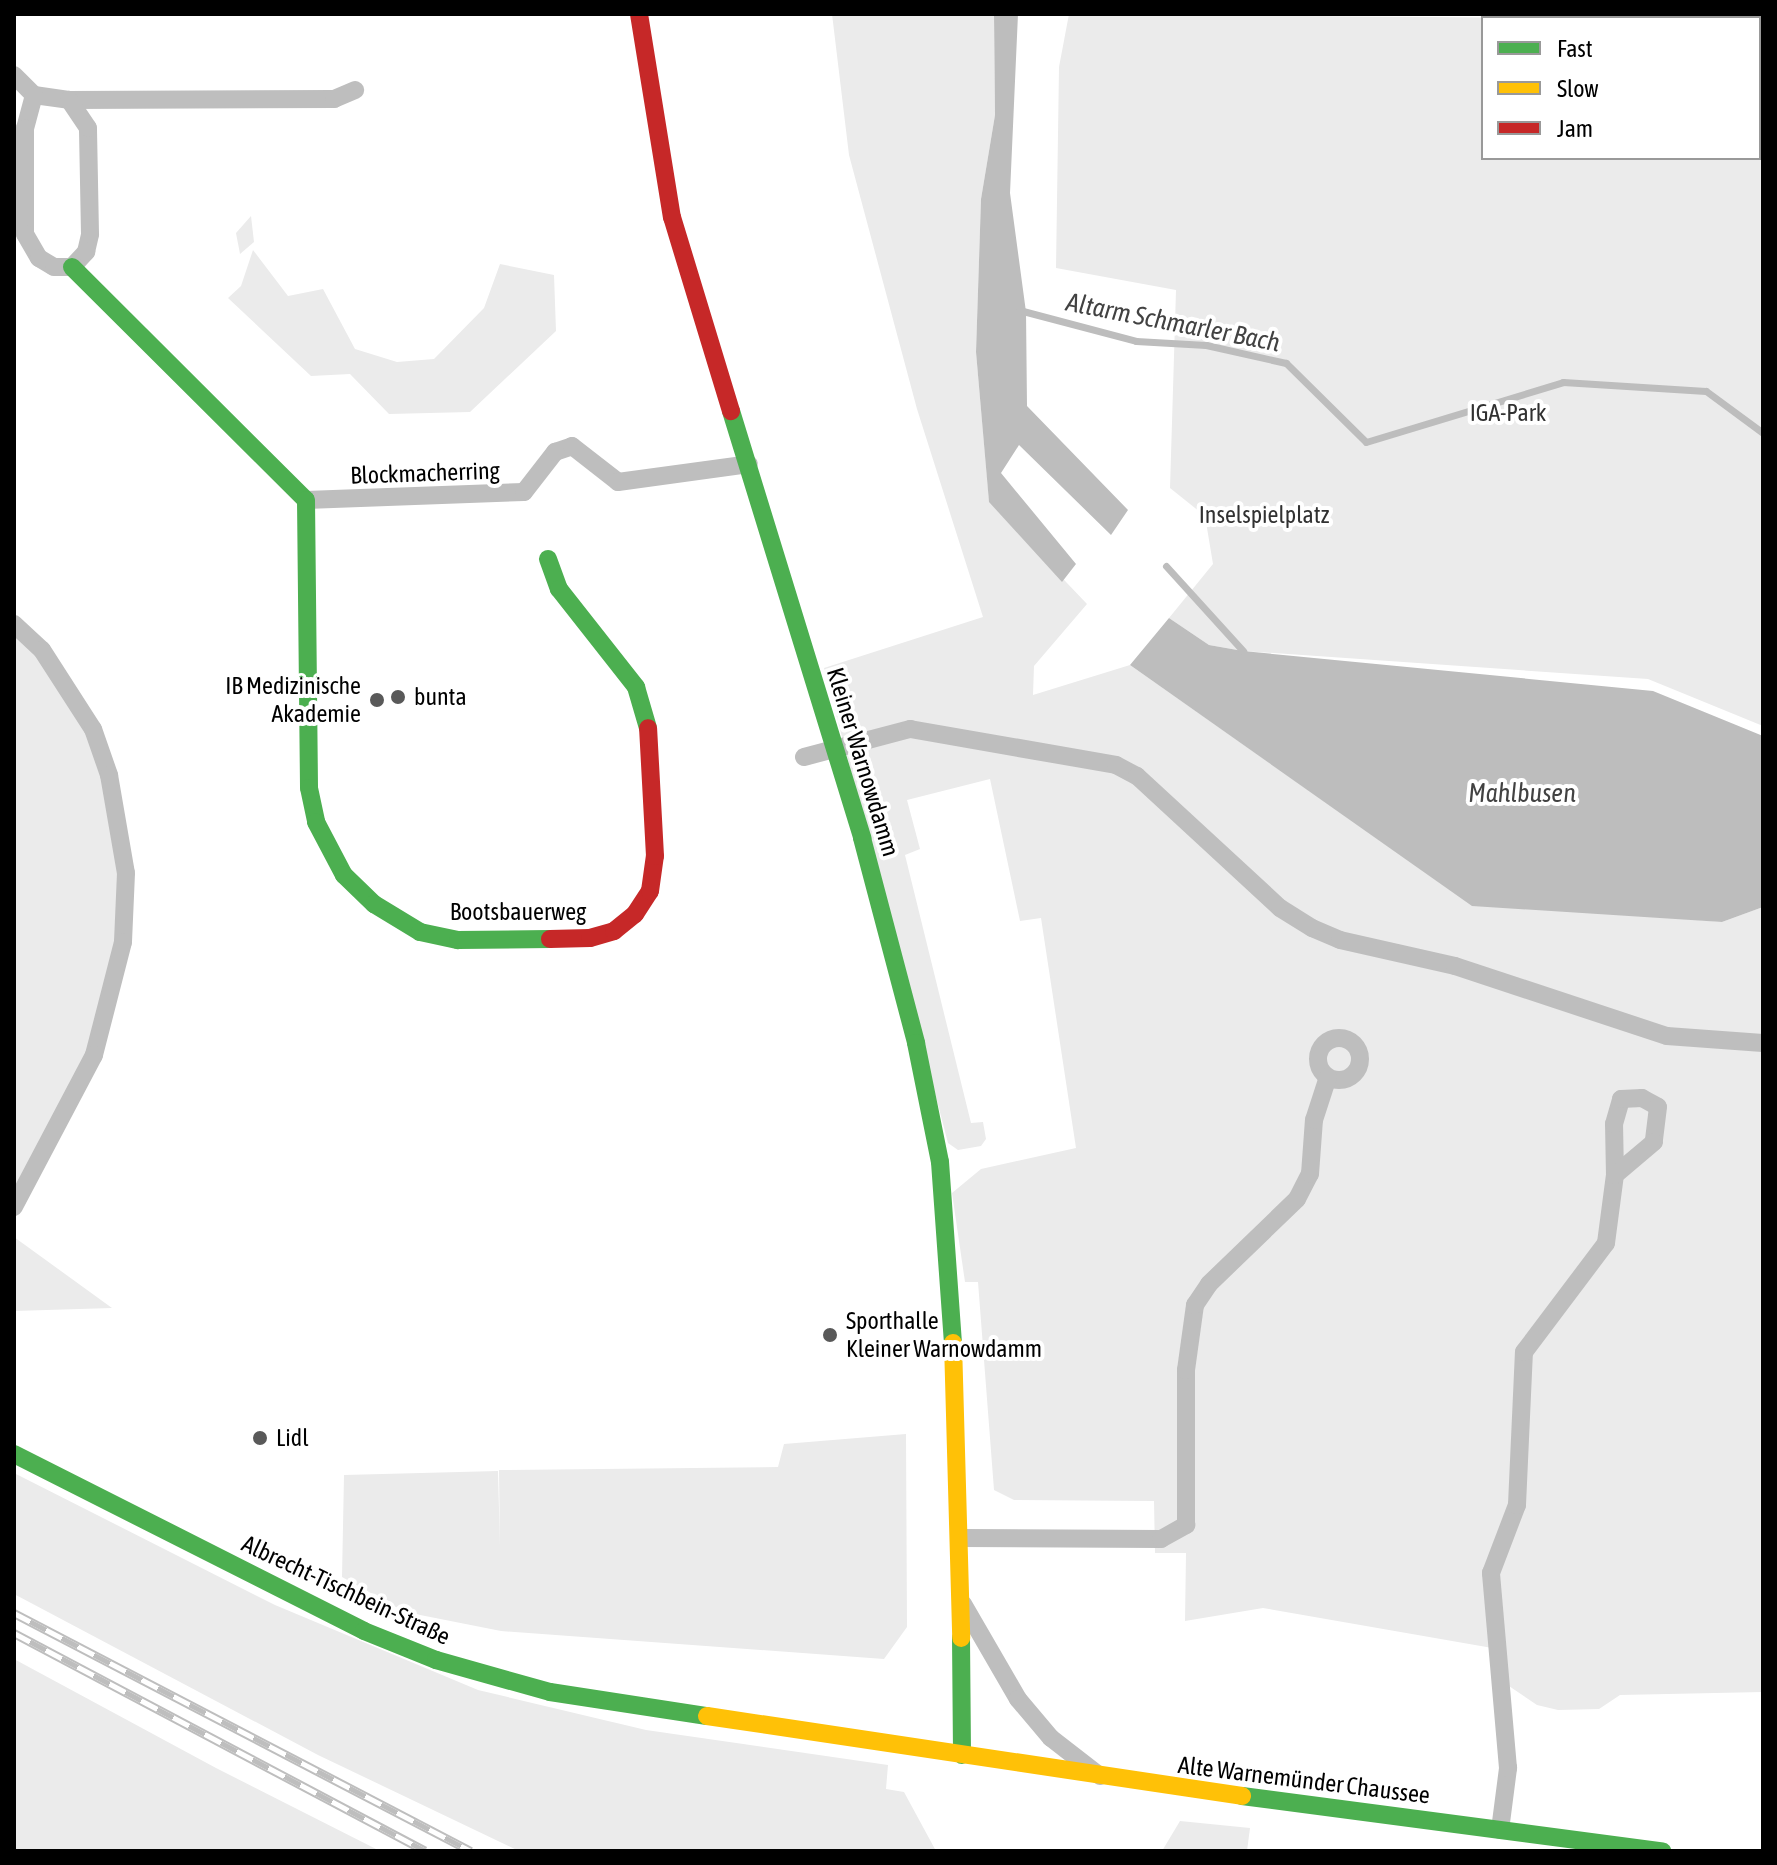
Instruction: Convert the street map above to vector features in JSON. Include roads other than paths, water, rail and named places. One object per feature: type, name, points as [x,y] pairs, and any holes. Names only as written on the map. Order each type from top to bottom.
[{"type":"street","name":"Kleiner Warnowdamm","points":[[639,14],[672,217],[836,751],[889,935],[940,1162],[954,1313],[962,1755]]},
{"type":"street","points":[[14,75],[34,95],[69,100],[334,99],[355,90]]},
{"type":"street","points":[[34,95],[25,128],[25,234],[39,258],[54,267],[72,267],[86,252],[90,219],[88,128],[69,100]]},
{"type":"street","points":[[72,267],[90,291],[306,500]]},
{"type":"street","name":"Blockmacherring","points":[[306,500],[524,492],[555,452],[572,446],[618,482],[749,464]]},
{"type":"street","name":"Bootsbauerweg","points":[[306,500],[309,788],[316,822],[344,875],[401,923],[440,937],[590,938],[614,931],[635,914],[650,891],[655,856],[652,738],[636,687],[559,589],[548,559]]},
{"type":"street","points":[[14,624],[51,662],[93,729],[109,775],[126,873],[123,942],[98,1041],[82,1085],[14,1207]]},
{"type":"street","points":[[804,757],[910,729],[1116,765],[1137,776],[1280,908],[1312,928],[1480,973],[1667,1036],[1763,1043]]},
{"type":"street","points":[[960,1538],[1161,1539],[1186,1525],[1186,1370],[1195,1305],[1209,1284],[1297,1199],[1310,1174],[1314,1120],[1328,1077]]},
{"type":"street","points":[[1500,1830],[1508,1768],[1490,1600],[1495,1555],[1517,1505],[1520,1369],[1532,1339],[1606,1243],[1615,1175]]},
{"type":"street","name":"Albrecht-Tischbein-Straße","points":[[14,1454],[364,1631],[436,1660],[598,1701],[962,1755]]},
{"type":"street","points":[[960,1598],[1018,1699],[1051,1738],[1102,1778]]},
{"type":"street","name":"Alte Warnemünder Chaussee","points":[[962,1755],[1102,1778],[1662,1851]]},
{"type":"water","points":[[994,14],[1018,14],[1010,193],[1026,312],[1027,406],[1128,510],[1111,535],[1019,445],[1001,473],[1076,564],[1062,582],[989,502],[976,352],[981,199],[995,115]]},
{"type":"water","name":"Mahlbusen","points":[[1169,618],[1209,645],[1243,651],[1653,691],[1763,736],[1763,907],[1722,922],[1472,906],[1130,665]]},
{"type":"waterway","name":"Altarm Schmarler Bach","points":[[1019,310],[1136,341],[1206,345],[1286,363],[1366,442],[1563,382],[1706,391],[1763,433]]},
{"type":"waterway","points":[[1166,566],[1243,651]]},
{"type":"railway","points":[[14,1613],[471,1851]]},
{"type":"railway","points":[[14,1633],[425,1851]]},
{"type":"place","name":"bunta","points":[[398,697]]},
{"type":"place","name":"IB Medizinische Akademie","points":[[377,700]]},
{"type":"place","name":"Sporthalle Kleiner Warnowdamm","points":[[830,1335]]},
{"type":"place","name":"Lidl","points":[[260,1438]]},
{"type":"park label","name":"IGA-Park","points":[[1508,413]]},
{"type":"park label","name":"Inselspielplatz","points":[[1264,515]]}]
